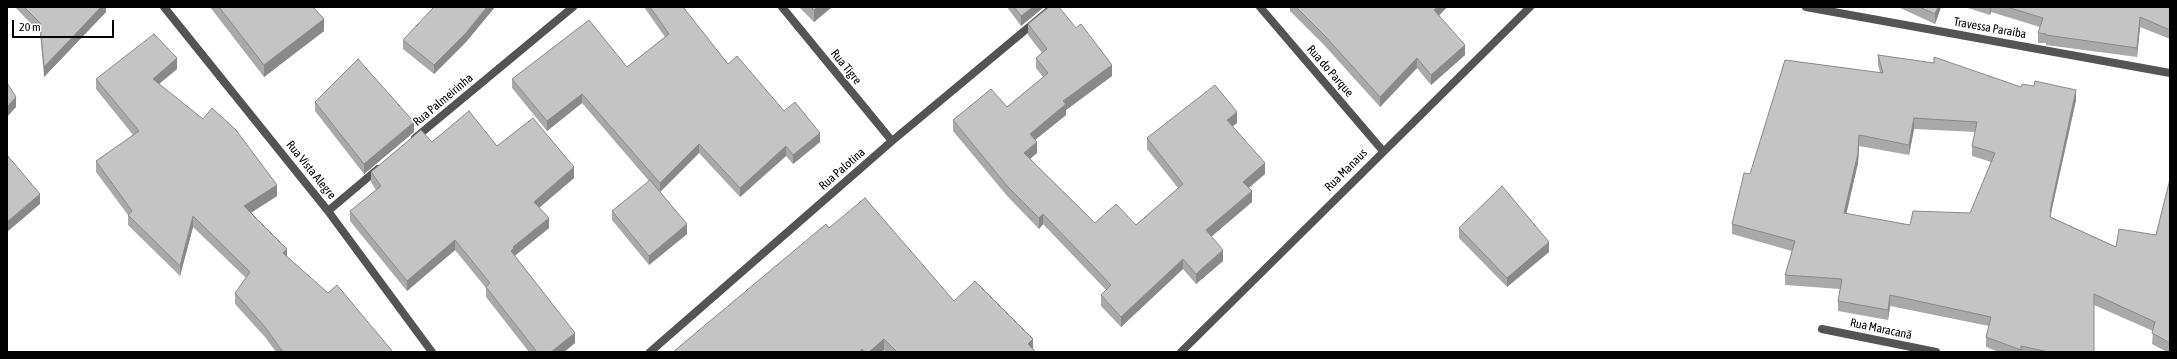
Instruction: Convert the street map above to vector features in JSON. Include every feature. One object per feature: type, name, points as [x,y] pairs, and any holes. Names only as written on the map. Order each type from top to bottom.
[{"type":"street","name":"Rua Vista Alegre","points":[[164,7],[328,211],[432,352]]},
{"type":"street","name":"Rua Palmeirinha","points":[[408,144],[573,7]]},
{"type":"street","name":"Rua Tigre","points":[[782,7],[892,141]]},
{"type":"street","name":"Rua Palotina","points":[[650,352],[892,141],[1053,7]]},
{"type":"street","name":"Rua do Parque","points":[[1260,7],[1383,151]]},
{"type":"street","name":"Rua Manaus","points":[[1181,352],[1530,7]]},
{"type":"street","name":"Travessa Paraíba","points":[[1806,7],[2170,73]]},
{"type":"street","points":[[328,211],[383,165]]},
{"type":"street","name":"Rua Maracanã","points":[[1822,329],[1936,352]]},
{"type":"building","points":[[24,7],[101,7],[44,67],[40,23]]},
{"type":"building","points":[[219,7],[313,7],[324,19],[264,65]]},
{"type":"building","points":[[434,7],[487,7],[466,33],[434,65],[403,40]]},
{"type":"building","points":[[650,7],[683,7],[728,64],[737,56],[784,111],[795,102],[820,133],[793,155],[786,146],[740,188],[699,144],[660,183],[582,94],[547,121],[512,79],[589,20],[627,67],[669,34]]},
{"type":"building","points":[[811,7],[818,7],[814,10]]},
{"type":"building","points":[[1014,7],[1033,7],[1021,16]]},
{"type":"building","points":[[1049,7],[1059,7],[1076,28],[1081,24],[1112,65],[1063,101],[1066,104],[1030,134],[1037,142],[1024,153],[1095,223],[1116,204],[1136,225],[1183,184],[1147,138],[1215,85],[1237,112],[1227,120],[1265,163],[1243,182],[1252,191],[1206,230],[1223,250],[1196,274],[1183,259],[1121,317],[1101,295],[1111,285],[1043,214],[1039,218],[1008,187],[953,120],[991,89],[1007,107],[1048,73],[1036,58],[1047,49],[1028,24]]},
{"type":"building","points":[[1296,7],[1438,7],[1434,10],[1465,45],[1431,75],[1417,58],[1380,97],[1325,36]]},
{"type":"building","points":[[1919,7],[1938,7],[1935,14]]},
{"type":"building","points":[[2007,7],[2170,7],[2170,30],[2140,17],[2137,48],[2038,33],[2043,18]]},
{"type":"building","points":[[154,34],[177,58],[153,79],[203,119],[212,108],[236,130],[277,185],[244,206],[287,249],[283,253],[328,293],[337,285],[393,352],[283,352],[265,327],[235,293],[250,272],[193,216],[180,266],[128,215],[132,211],[96,161],[139,131],[96,79]]},
{"type":"building","points":[[1878,55],[1934,63],[1934,57],[2021,87],[2022,84],[2034,86],[2035,81],[2076,90],[2050,211],[2050,217],[2116,247],[2119,229],[2156,235],[2170,179],[2170,343],[2152,333],[2155,322],[2094,294],[2094,352],[2049,352],[2021,346],[2021,350],[1986,337],[1991,317],[1890,295],[1888,310],[1838,301],[1842,279],[1785,275],[1795,241],[1732,224],[1744,173],[1750,174],[1785,60],[1883,73]],"holes":[[[1914,118],[1977,122],[1972,146],[1995,153],[1970,213],[1913,211],[1910,225],[1844,213],[1858,153],[1859,135],[1909,145]]]},
{"type":"building","points":[[358,59],[414,122],[364,164],[315,102]]},
{"type":"building","points":[[7,83],[16,97],[7,107]]},
{"type":"building","points":[[469,111],[497,146],[533,118],[574,167],[534,202],[549,218],[513,247],[514,248],[511,251],[575,333],[551,352],[537,352],[486,287],[490,283],[455,240],[407,281],[350,211],[381,186],[371,172],[421,130],[432,142]]},
{"type":"building","points":[[7,155],[40,194],[7,222]]},
{"type":"building","points":[[650,180],[687,224],[649,256],[612,211]]},
{"type":"building","points":[[1502,186],[1549,242],[1507,278],[1459,228]]},
{"type":"building","points":[[865,198],[954,301],[975,281],[1033,339],[1028,344],[1036,352],[897,352],[884,339],[869,352],[864,352],[862,349],[859,352],[673,352],[826,224],[829,228]]}]
